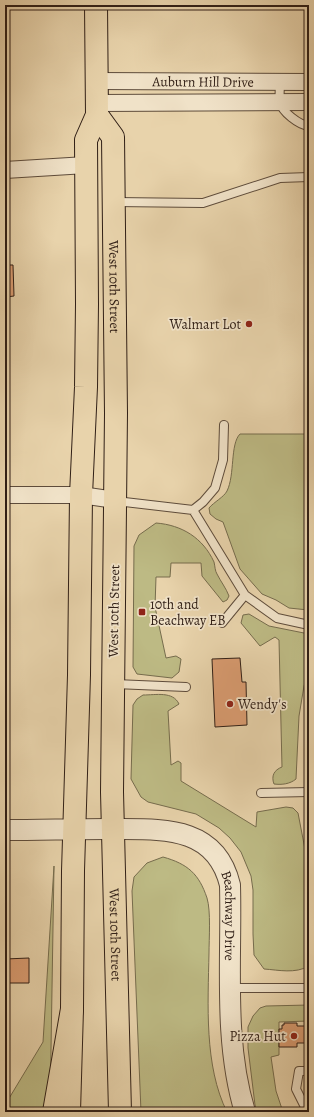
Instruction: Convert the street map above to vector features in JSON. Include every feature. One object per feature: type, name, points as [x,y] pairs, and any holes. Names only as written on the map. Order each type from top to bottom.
[{"type":"main road","name":"West 10th Street","points":[[69,1112],[72,1009],[83,830],[79,675],[81,495],[86,388],[86,140],[97,109],[96,5]]},
{"type":"main road","name":"West 10th Street","points":[[97,109],[113,137],[116,414],[112,830],[120,1112]]},
{"type":"main road","points":[[54,1112],[72,1009]]},
{"type":"street","name":"Auburn Hill Drive","points":[[96,81],[309,82]]},
{"type":"street","name":"Auburn Hill Drive","points":[[97,109],[309,102]]},
{"type":"street","points":[[5,170],[86,166]]},
{"type":"street","points":[[5,495],[81,495],[115,500]]},
{"type":"street","name":"Beachway Drive","points":[[5,830],[148,829],[178,832],[192,837],[205,845],[215,854],[228,873],[230,885],[233,1056],[245,1112]]},
{"type":"lane","points":[[280,82],[280,103],[297,122],[305,126],[309,126]]},
{"type":"lane","points":[[114,202],[203,203],[280,178],[309,177]]},
{"type":"lane","points":[[115,500],[193,510],[203,502],[215,488],[223,460],[224,425]]},
{"type":"lane","points":[[193,510],[245,595],[277,618],[309,625]]},
{"type":"lane","points":[[222,623],[245,595]]},
{"type":"lane","points":[[114,684],[186,687]]},
{"type":"lane","points":[[261,793],[309,792]]},
{"type":"lane","points":[[231,988],[309,988]]},
{"type":"lane","points":[[309,1071],[299,1072],[296,1089],[306,1107],[309,1109]]},
{"type":"shaded area","points":[[240,434],[309,434],[308,610],[289,608],[262,594],[240,569],[223,522],[210,514],[209,508],[227,491],[231,477],[235,445]]},
{"type":"shaded area","points":[[156,523],[166,524],[183,530],[191,534],[204,546],[214,562],[216,573],[229,596],[227,600],[223,602],[202,576],[201,563],[171,563],[170,577],[156,577],[155,607],[166,658],[176,656],[181,659],[179,672],[172,678],[137,674],[133,667],[134,546],[139,535]]},
{"type":"shaded area","points":[[249,614],[269,626],[309,634],[309,668],[304,686],[299,716],[296,779],[286,784],[274,784],[273,778],[275,772],[282,767],[279,640],[275,637],[260,646],[241,623],[243,615]]},
{"type":"shaded area","points":[[143,695],[168,695],[173,697],[179,704],[168,711],[171,765],[178,761],[181,763],[181,781],[256,827],[257,812],[286,807],[293,808],[298,813],[309,870],[309,966],[293,971],[264,969],[254,955],[253,890],[251,876],[241,852],[230,838],[219,828],[196,814],[148,802],[141,797],[131,779],[133,705],[137,699]]},
{"type":"shaded area","points":[[163,857],[179,863],[191,871],[200,882],[207,898],[209,917],[209,1034],[214,1075],[227,1112],[141,1112],[132,891],[134,877],[147,863]]},
{"type":"shaded area","points":[[54,866],[50,1112],[5,1112],[5,1105],[43,1042]]},
{"type":"shaded area","points":[[309,1005],[309,1021],[279,1022],[279,1055],[271,1057],[276,1091],[283,1112],[257,1112],[248,1048],[248,1027],[253,1016],[260,1008],[266,1006]]},
{"type":"building","points":[[170,5],[214,5],[214,9],[170,8]]},
{"type":"building","points":[[5,71],[8,71],[7,113],[5,113]]},
{"type":"building","points":[[5,265],[13,265],[14,296],[6,297],[6,318],[5,318]]},
{"type":"building","name":"Wendy's","points":[[240,658],[242,682],[246,682],[247,725],[215,727],[212,659]]},
{"type":"building","points":[[29,958],[29,983],[5,983],[5,959]]},
{"type":"building","name":"Pizza Hut","points":[[284,1023],[297,1023],[297,1026],[309,1026],[309,1043],[297,1043],[297,1047],[279,1047],[279,1029],[282,1029],[282,1025],[284,1025]]},
{"type":"place","name":"Walmart Lot","points":[[249,324]]},
{"type":"place","name":"10th and Beachway EB","points":[[142,612]]},
{"type":"place","name":"Wendy's","points":[[230,704]]},
{"type":"place","name":"Pizza Hut","points":[[294,1036]]}]
